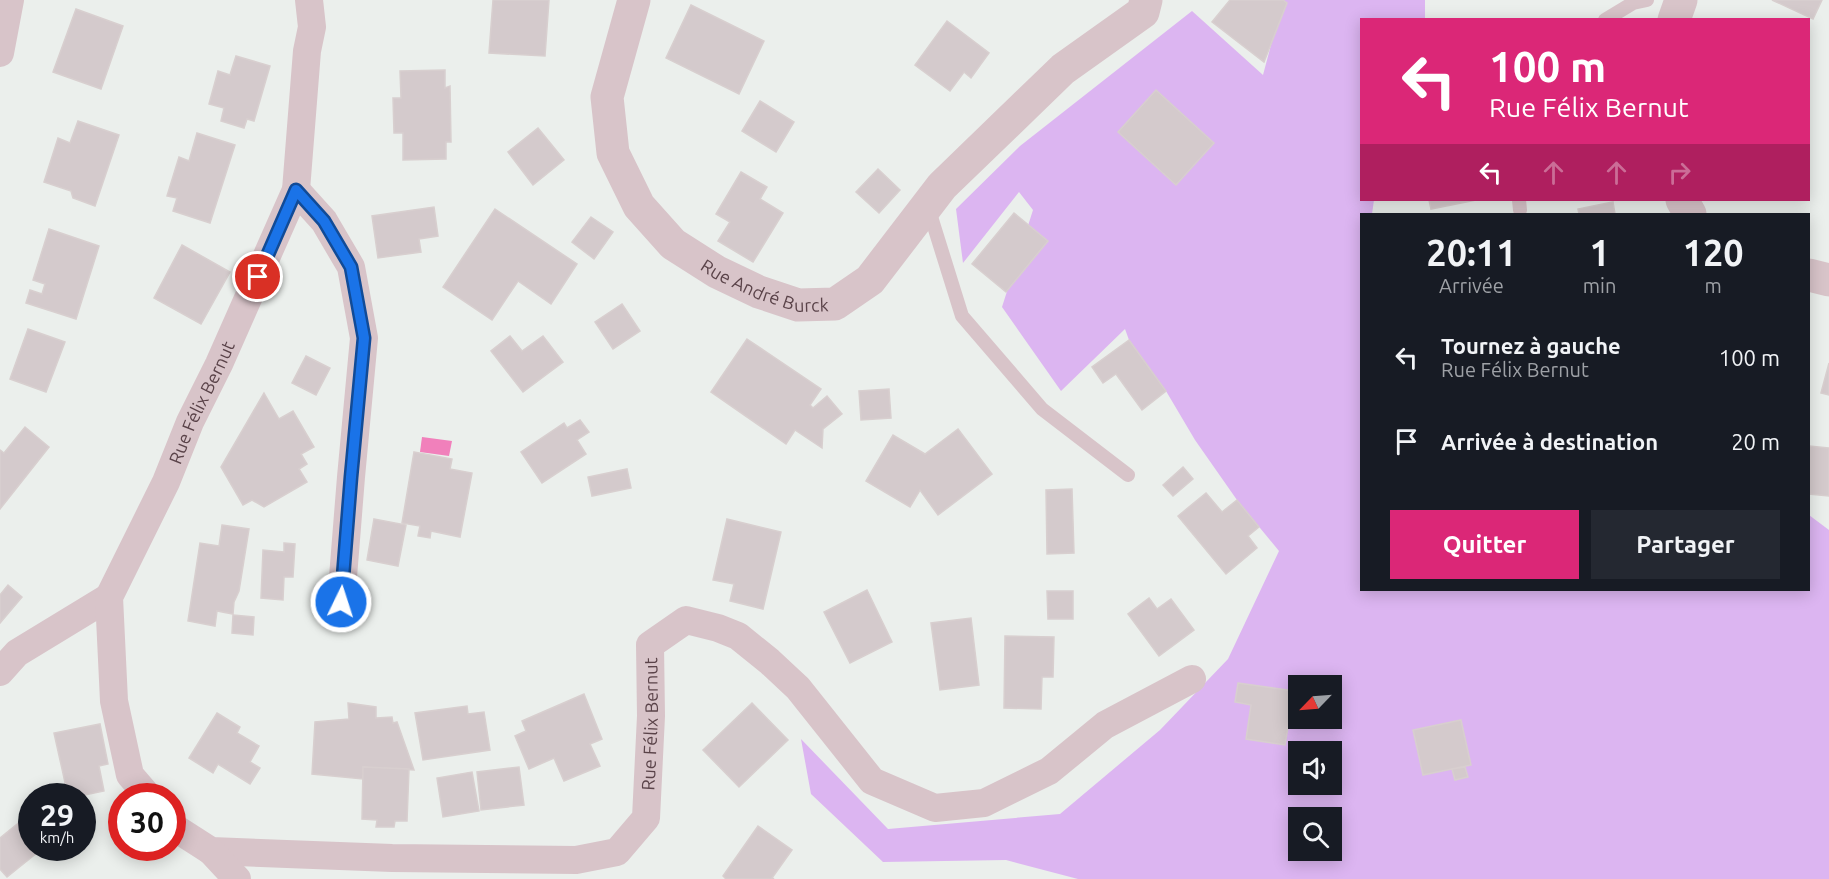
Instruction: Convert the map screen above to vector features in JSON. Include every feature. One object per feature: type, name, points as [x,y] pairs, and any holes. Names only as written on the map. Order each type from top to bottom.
[{"type":"street","points":[[0,53],[10,0]]},
{"type":"street","name":"Rue Félix Bernut","points":[[137,783],[130,775],[114,701],[110,597],[166,482],[190,422],[219,364],[296,190],[307,51],[312,27],[309,0]]},
{"type":"street","name":"Rue André Burck","points":[[634,0],[607,97],[613,153],[639,206],[672,244],[717,272],[759,292],[798,305],[835,304],[870,280],[942,186],[1063,69],[1143,12],[1146,0]]},
{"type":"street","points":[[1675,18],[1681,0]]},
{"type":"street","points":[[296,190],[324,221],[351,267],[364,338],[341,602]]},
{"type":"street","points":[[1810,275],[1829,280]]},
{"type":"street","points":[[0,672],[17,653],[110,597]]},
{"type":"street","name":"Rue Félix Bernut","points":[[186,835],[212,851],[392,858],[576,860],[617,852],[646,818],[651,716],[650,645],[686,620],[738,636],[798,688],[872,781],[935,808],[984,803],[1048,771],[1105,725],[1192,678]]},
{"type":"street","points":[[212,851],[237,879]]},
{"type":"lane","points":[[1608,18],[1633,3],[1647,0]]},
{"type":"lane","points":[[927,205],[962,316],[1042,409],[1128,475]]},
{"type":"shaded area","points":[[1283,0],[1425,0],[1425,18],[1360,18],[1360,201],[1374,201],[1372,213],[1360,213],[1360,591],[1810,591],[1810,516],[1829,530],[1829,879],[1078,879],[1006,860],[883,862],[811,794],[801,739],[888,829],[1060,814],[1160,730],[1228,659],[1279,551],[1237,500],[1195,440],[1166,391],[1129,340],[1125,329],[1061,391],[1002,307],[1033,210],[1019,192],[963,263],[956,209],[1020,146],[1192,11],[1263,75]]},
{"type":"shaded area","points":[[422,437],[452,441],[449,456],[420,452]]},
{"type":"building","points":[[493,0],[549,0],[545,56],[489,53]]},
{"type":"building","points":[[1230,0],[1283,0],[1287,3],[1264,62],[1212,22]]},
{"type":"building","points":[[1772,0],[1822,0],[1813,19]]},
{"type":"building","points":[[691,5],[764,41],[739,94],[666,58]]},
{"type":"building","points":[[76,9],[123,26],[101,89],[53,72]]},
{"type":"building","points":[[947,21],[989,53],[971,78],[964,72],[950,91],[915,65]]},
{"type":"building","points":[[236,56],[270,66],[254,121],[247,119],[244,128],[221,121],[224,108],[209,104],[218,71],[230,75]]},
{"type":"building","points":[[445,70],[445,88],[450,86],[451,142],[446,142],[446,159],[403,160],[403,133],[394,133],[393,98],[401,98],[400,71]]},
{"type":"building","points":[[1156,90],[1214,143],[1176,185],[1118,132]]},
{"type":"building","points":[[760,101],[794,122],[776,152],[742,131]]},
{"type":"building","points":[[78,121],[119,135],[95,206],[73,198],[71,191],[44,182],[58,138],[70,143]]},
{"type":"building","points":[[538,128],[564,160],[533,185],[508,152]]},
{"type":"building","points":[[197,133],[235,145],[210,223],[173,211],[177,198],[167,196],[179,157],[189,161]]},
{"type":"building","points":[[878,169],[900,190],[879,213],[856,192]]},
{"type":"building","points":[[741,172],[767,187],[760,199],[783,213],[753,262],[718,241],[730,222],[716,214]]},
{"type":"building","points":[[1429,201],[1471,201],[1431,209]]},
{"type":"building","points":[[1613,202],[1615,213],[1579,213],[1578,209]]},
{"type":"building","points":[[434,207],[438,236],[419,239],[421,252],[378,258],[372,216]]},
{"type":"building","points":[[495,209],[577,264],[551,304],[518,281],[492,320],[443,287]]},
{"type":"building","points":[[1014,213],[1048,241],[1006,292],[972,264]]},
{"type":"building","points":[[591,217],[613,232],[594,259],[572,242]]},
{"type":"building","points":[[49,229],[99,246],[76,319],[26,303],[30,290],[42,294],[45,284],[33,280]]},
{"type":"building","points":[[182,245],[230,272],[201,324],[154,298]]},
{"type":"building","points":[[622,304],[640,331],[613,349],[595,322]]},
{"type":"building","points":[[28,329],[65,342],[46,392],[10,379]]},
{"type":"building","points":[[510,336],[522,351],[543,336],[563,362],[523,392],[491,351]]},
{"type":"building","points":[[747,339],[821,389],[810,405],[813,408],[827,396],[842,414],[823,429],[822,448],[795,430],[786,444],[711,392]]},
{"type":"building","points":[[1129,340],[1166,391],[1142,410],[1116,374],[1103,383],[1092,367]]},
{"type":"building","points":[[306,356],[330,368],[316,395],[292,383]]},
{"type":"building","points":[[1829,363],[1829,395],[1821,393]]},
{"type":"building","points":[[889,389],[891,418],[861,420],[859,391]]},
{"type":"building","points":[[264,393],[279,419],[293,411],[314,447],[301,454],[307,464],[299,469],[307,482],[264,507],[252,500],[243,505],[221,467]]},
{"type":"building","points":[[580,420],[589,432],[577,440],[586,454],[542,483],[521,452],[564,423],[567,428]]},
{"type":"building","points":[[25,427],[49,447],[0,509],[0,450],[4,453]]},
{"type":"building","points":[[958,429],[992,474],[938,515],[920,490],[910,507],[866,481],[893,435],[925,454]]},
{"type":"building","points":[[1810,446],[1829,448],[1829,496],[1810,494]]},
{"type":"building","points":[[414,452],[452,459],[450,469],[472,473],[460,537],[431,531],[430,538],[418,536],[420,526],[402,523]]},
{"type":"building","points":[[1183,467],[1193,479],[1173,496],[1163,485]]},
{"type":"building","points":[[627,469],[631,488],[592,496],[588,477]]},
{"type":"building","points":[[1072,489],[1074,553],[1047,554],[1046,490]]},
{"type":"building","points":[[1206,493],[1222,512],[1237,500],[1259,527],[1248,536],[1257,548],[1226,574],[1178,516]]},
{"type":"building","points":[[374,519],[406,525],[398,566],[367,560]]},
{"type":"building","points":[[727,519],[781,532],[763,609],[730,601],[734,584],[713,580]]},
{"type":"building","points":[[222,525],[249,529],[233,614],[217,611],[215,626],[188,621],[200,543],[219,546]]},
{"type":"building","points":[[284,543],[295,544],[293,577],[284,577],[283,600],[261,598],[263,550],[284,552]]},
{"type":"building","points":[[8,585],[22,597],[0,623],[0,595]]},
{"type":"building","points":[[867,590],[892,642],[850,663],[824,612]]},
{"type":"building","points":[[1047,591],[1073,591],[1073,619],[1048,619]]},
{"type":"building","points":[[1149,598],[1157,609],[1171,599],[1194,630],[1159,656],[1128,614]]},
{"type":"building","points":[[233,615],[254,617],[253,635],[232,633]]},
{"type":"building","points":[[971,618],[979,685],[940,690],[931,623]]},
{"type":"building","points":[[1005,636],[1054,637],[1053,677],[1042,677],[1041,709],[1004,708]]},
{"type":"building","points":[[1238,683],[1288,690],[1288,727],[1285,745],[1246,739],[1251,705],[1235,702]]},
{"type":"building","points":[[584,694],[602,739],[590,744],[600,766],[564,781],[554,758],[529,769],[515,736],[526,731],[522,721]]},
{"type":"building","points":[[348,703],[376,707],[376,718],[392,717],[393,723],[397,722],[414,770],[363,767],[363,779],[312,774],[315,722],[349,719]]},
{"type":"building","points":[[752,703],[788,740],[739,787],[703,750]]},
{"type":"building","points":[[467,706],[468,714],[484,712],[490,750],[423,760],[415,713]]},
{"type":"building","points":[[217,713],[240,727],[237,733],[259,746],[250,762],[260,768],[250,784],[218,764],[213,773],[189,758]]},
{"type":"building","points":[[1461,720],[1471,765],[1423,775],[1413,730]]},
{"type":"building","points":[[100,724],[108,764],[99,766],[104,791],[96,793],[96,783],[65,783],[54,733]]},
{"type":"building","points":[[363,767],[409,769],[407,821],[395,821],[394,827],[376,827],[377,820],[362,819]]},
{"type":"building","points":[[519,767],[524,805],[481,810],[477,772]]},
{"type":"building","points":[[1465,767],[1468,777],[1455,780],[1452,769]]},
{"type":"building","points":[[472,772],[479,811],[443,817],[437,778]]},
{"type":"building","points":[[18,823],[18,861],[27,861],[7,877],[0,869],[0,838]]},
{"type":"building","points":[[758,826],[792,850],[772,878],[774,879],[726,879],[723,876]]},
{"type":"route","points":[[258,277],[296,190],[324,221],[351,267],[364,338],[341,602]]}]
